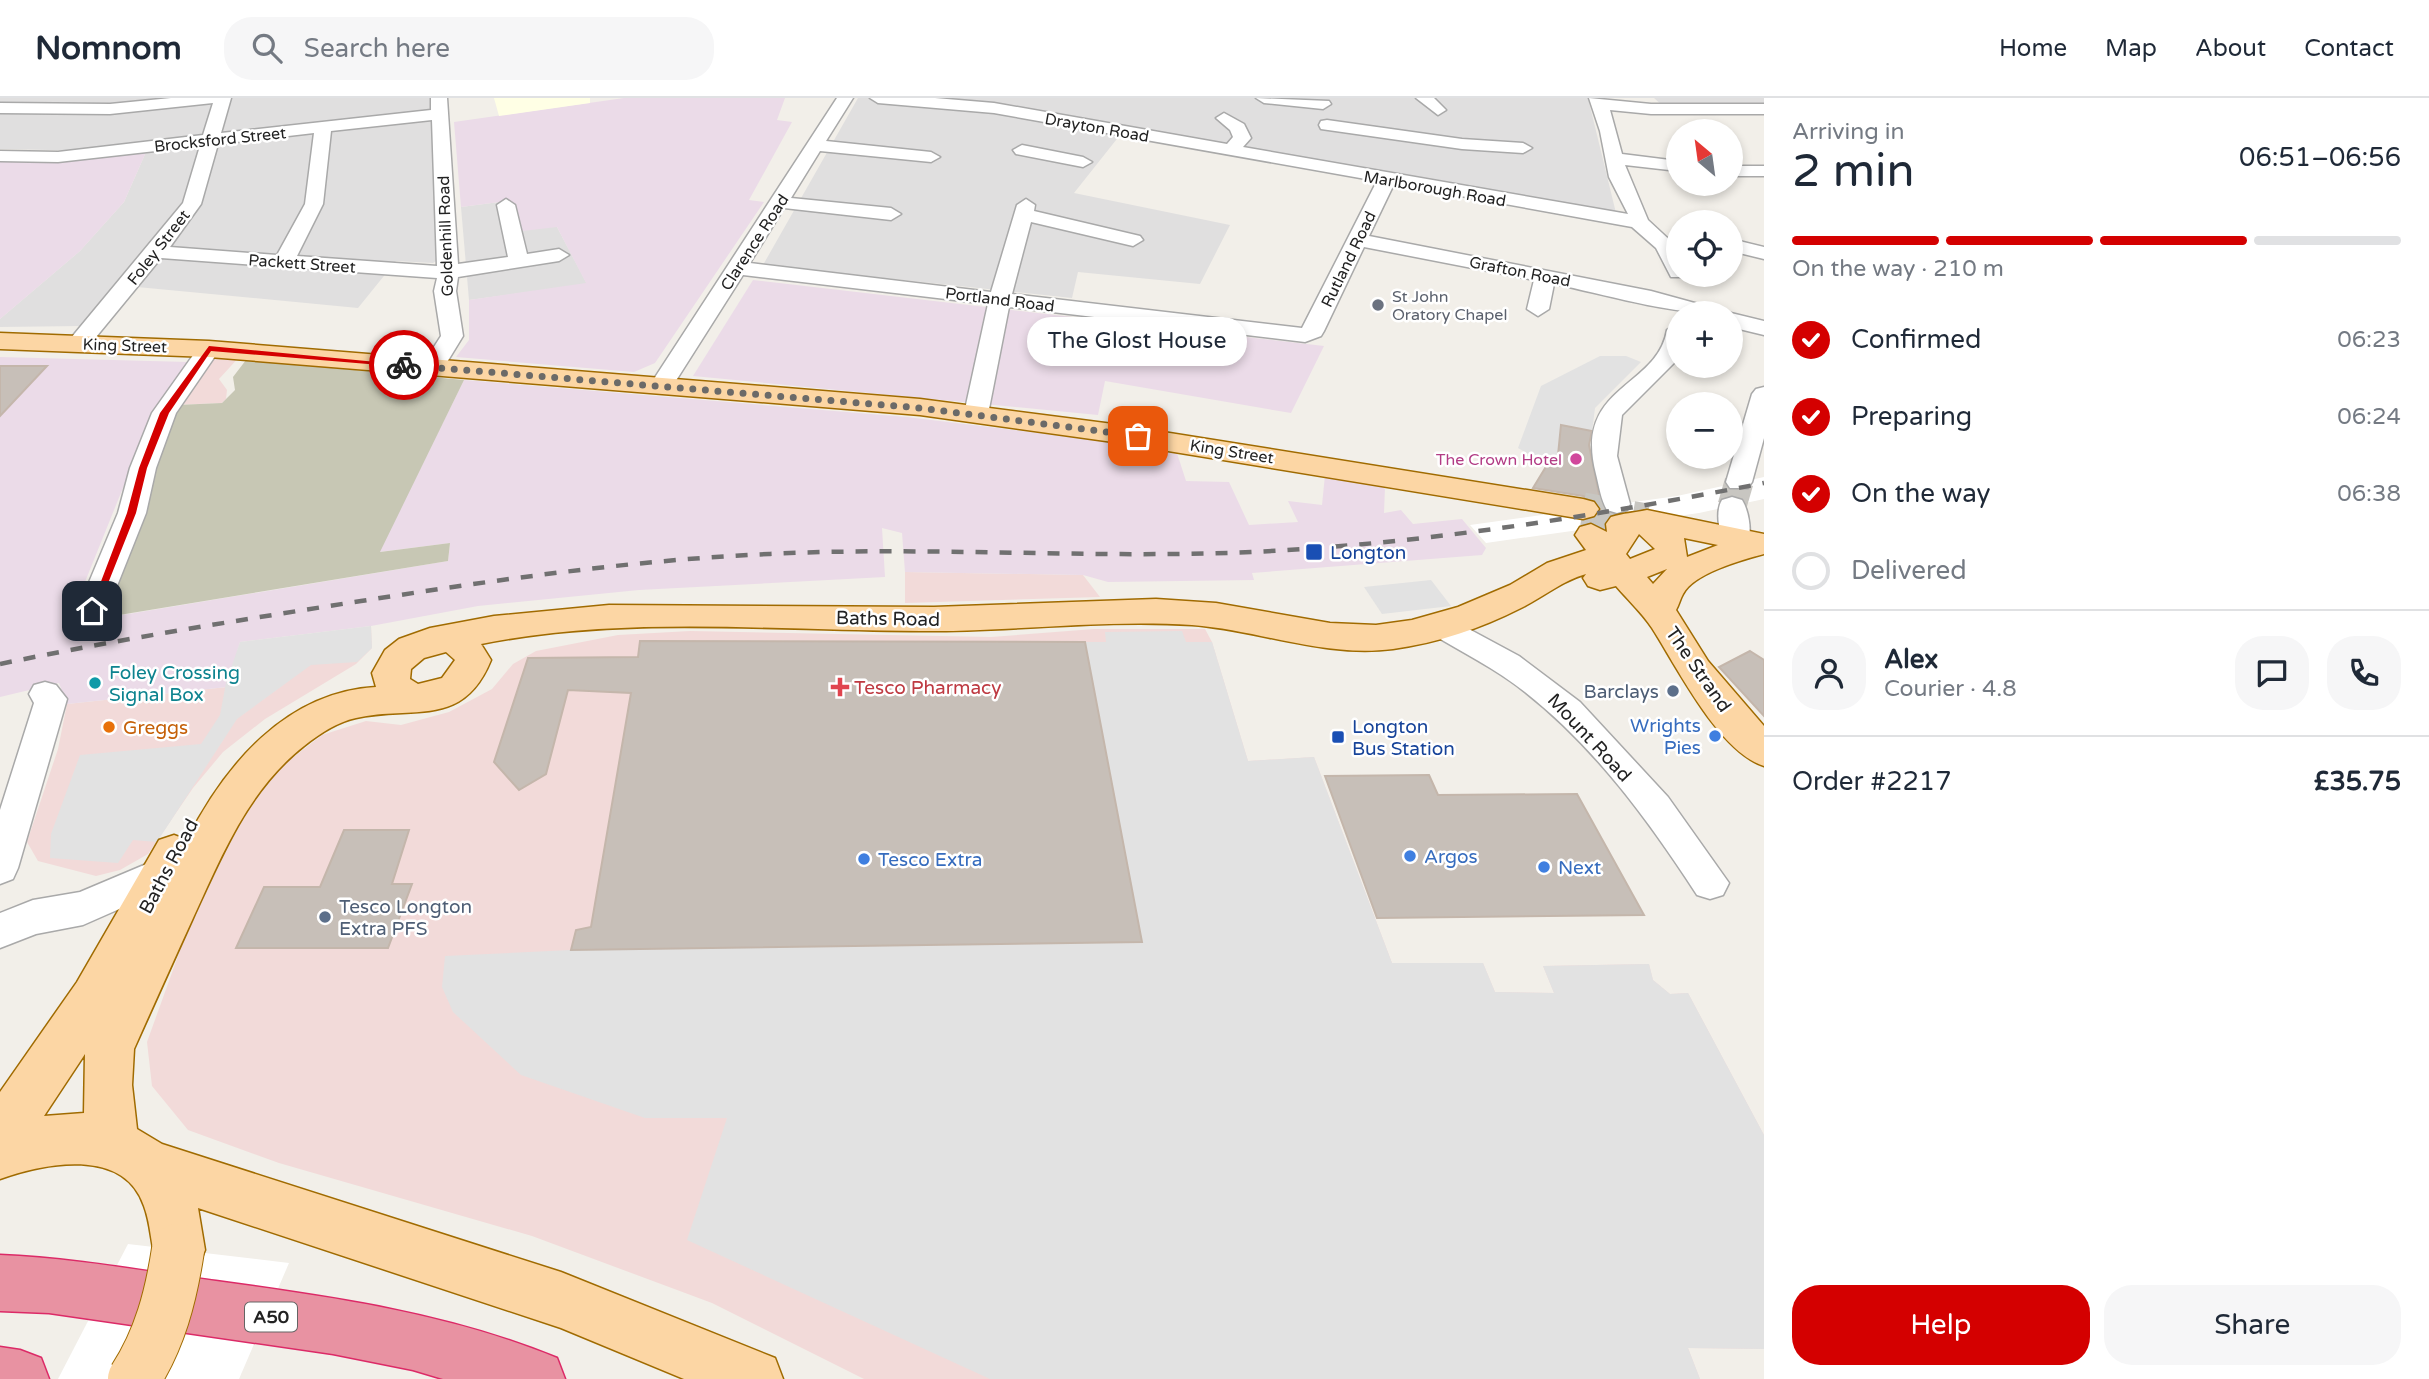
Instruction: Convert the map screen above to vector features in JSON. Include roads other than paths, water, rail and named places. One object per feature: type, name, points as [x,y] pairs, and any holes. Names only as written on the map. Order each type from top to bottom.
[{"type":"highway","name":"A50","points":[[0,1283],[49,1285],[333,1326],[413,1341],[536,1379]]},
{"type":"highway","points":[[0,1377],[20,1379]]},
{"type":"main road","name":"King Street","points":[[0,341],[209,349],[662,385],[976,414],[1286,460],[1522,501],[1609,527],[1754,542]]},
{"type":"main road","name":"Baths Road","points":[[132,1155],[106,1096],[105,1077],[110,1049],[187,883],[224,811],[242,784],[285,739],[307,723],[404,679],[414,646],[495,627],[615,616],[691,613],[896,620],[1154,612],[1234,618],[1328,635],[1374,638],[1413,633],[1441,625],[1519,594],[1609,527]]},
{"type":"main road","name":"The Strand","points":[[1609,527],[1695,671],[1764,751]]},
{"type":"main road","points":[[1663,618],[1663,597],[1668,585],[1728,551],[1754,542]]},
{"type":"main road","name":"Baths Road","points":[[404,679],[427,698],[448,692],[467,677],[471,667],[542,624]]},
{"type":"main road","points":[[437,640],[450,640],[465,646],[471,653],[471,667]]},
{"type":"main road","name":"Baths Road","points":[[0,1133],[52,1064],[125,947],[198,808],[229,768],[262,736],[322,697],[404,679]]},
{"type":"main road","points":[[0,1153],[61,1139],[90,1139],[561,1300],[754,1379]]},
{"type":"main road","points":[[132,1155],[166,1188],[176,1216],[178,1250],[173,1290],[162,1325],[134,1379]]},
{"type":"street","points":[[0,108],[110,109],[221,98]]},
{"type":"street","name":"Foley Street","points":[[79,343],[156,252],[192,204],[221,98]]},
{"type":"street","name":"Clarence Road","points":[[662,385],[845,98]]},
{"type":"street","name":"Drayton Road","points":[[878,98],[994,108],[1231,150]]},
{"type":"street","points":[[1264,98],[1322,104]]},
{"type":"street","points":[[1424,98],[1438,110]]},
{"type":"street","points":[[1666,247],[1643,224],[1612,158],[1609,131],[1598,101],[1651,109],[1764,109]]},
{"type":"street","name":"Brocksford Street","points":[[0,156],[58,157],[323,128],[440,106]]},
{"type":"street","name":"Goldenhill Road","points":[[433,367],[452,336],[445,291],[448,272],[440,106]]},
{"type":"street","points":[[1224,118],[1238,128],[1242,138],[1231,150]]},
{"type":"street","points":[[1065,122],[1028,151],[1083,162]]},
{"type":"street","points":[[1327,125],[1513,151]]},
{"type":"street","points":[[283,263],[314,204],[323,128]]},
{"type":"street","name":"Rutland Road","points":[[1306,335],[1313,331],[1356,239],[1379,178],[1385,132]]},
{"type":"street","points":[[816,145],[931,157]]},
{"type":"street","name":"Marlborough Road","points":[[1231,150],[1666,230]]},
{"type":"street","points":[[1612,158],[1666,165]]},
{"type":"street","points":[[1743,171],[1764,172]]},
{"type":"street","points":[[780,202],[891,214]]},
{"type":"street","points":[[506,205],[519,261]]},
{"type":"street","points":[[976,414],[1000,299],[1025,210],[1133,240]]},
{"type":"street","name":"Grafton Road","points":[[1356,239],[1651,297],[1666,307]]},
{"type":"street","points":[[1743,248],[1764,253]]},
{"type":"street","name":"Packett Street","points":[[156,252],[283,263],[448,272],[559,255]]},
{"type":"street","name":"Portland Road","points":[[737,268],[1306,335]]},
{"type":"street","points":[[1538,309],[1545,276]]},
{"type":"street","points":[[1743,323],[1764,328]]},
{"type":"street","points":[[92,611],[132,513],[143,468],[164,413],[209,349]]},
{"type":"street","points":[[1609,527],[1604,456],[1610,413],[1666,358]]},
{"type":"street","points":[[1754,542],[1735,494],[1764,394]]},
{"type":"street","name":"Mount Road","points":[[1441,625],[1553,697],[1609,754],[1672,849],[1710,883]]},
{"type":"street","points":[[0,869],[51,699],[45,694]]},
{"type":"street","points":[[2,922],[83,908],[163,873]]},
{"type":"street","points":[[83,908],[113,926],[121,935],[125,947]]},
{"type":"tunnel","points":[[1732,506],[1739,482]]},
{"type":"tunnel","points":[[1583,509],[1647,520]]},
{"type":"railway","points":[[0,664],[270,615],[615,566],[718,557],[829,552],[1191,554],[1316,548],[1509,527],[1764,483]]},
{"type":"place","name":"St John Oratory Chapel","points":[[1378,305]]},
{"type":"place","name":"The Glost House","points":[[1138,436]]},
{"type":"place","name":"The Crown Hotel","points":[[1576,459]]},
{"type":"place","name":"Longton","points":[[1314,552]]},
{"type":"place","name":"Foley Crossing Signal Box","points":[[95,683]]},
{"type":"place","name":"Tesco Pharmacy","points":[[840,687]]},
{"type":"place","name":"Barclays","points":[[1673,691]]},
{"type":"place","name":"Greggs","points":[[109,727]]},
{"type":"place","name":"Wrights Pies","points":[[1715,736]]},
{"type":"place","name":"Longton Bus Station","points":[[1338,737]]},
{"type":"place","name":"Argos","points":[[1410,856]]},
{"type":"place","name":"Tesco Extra","points":[[864,859]]},
{"type":"place","name":"Next","points":[[1544,867]]},
{"type":"place","name":"Tesco Longton Extra PFS","points":[[325,917]]}]
